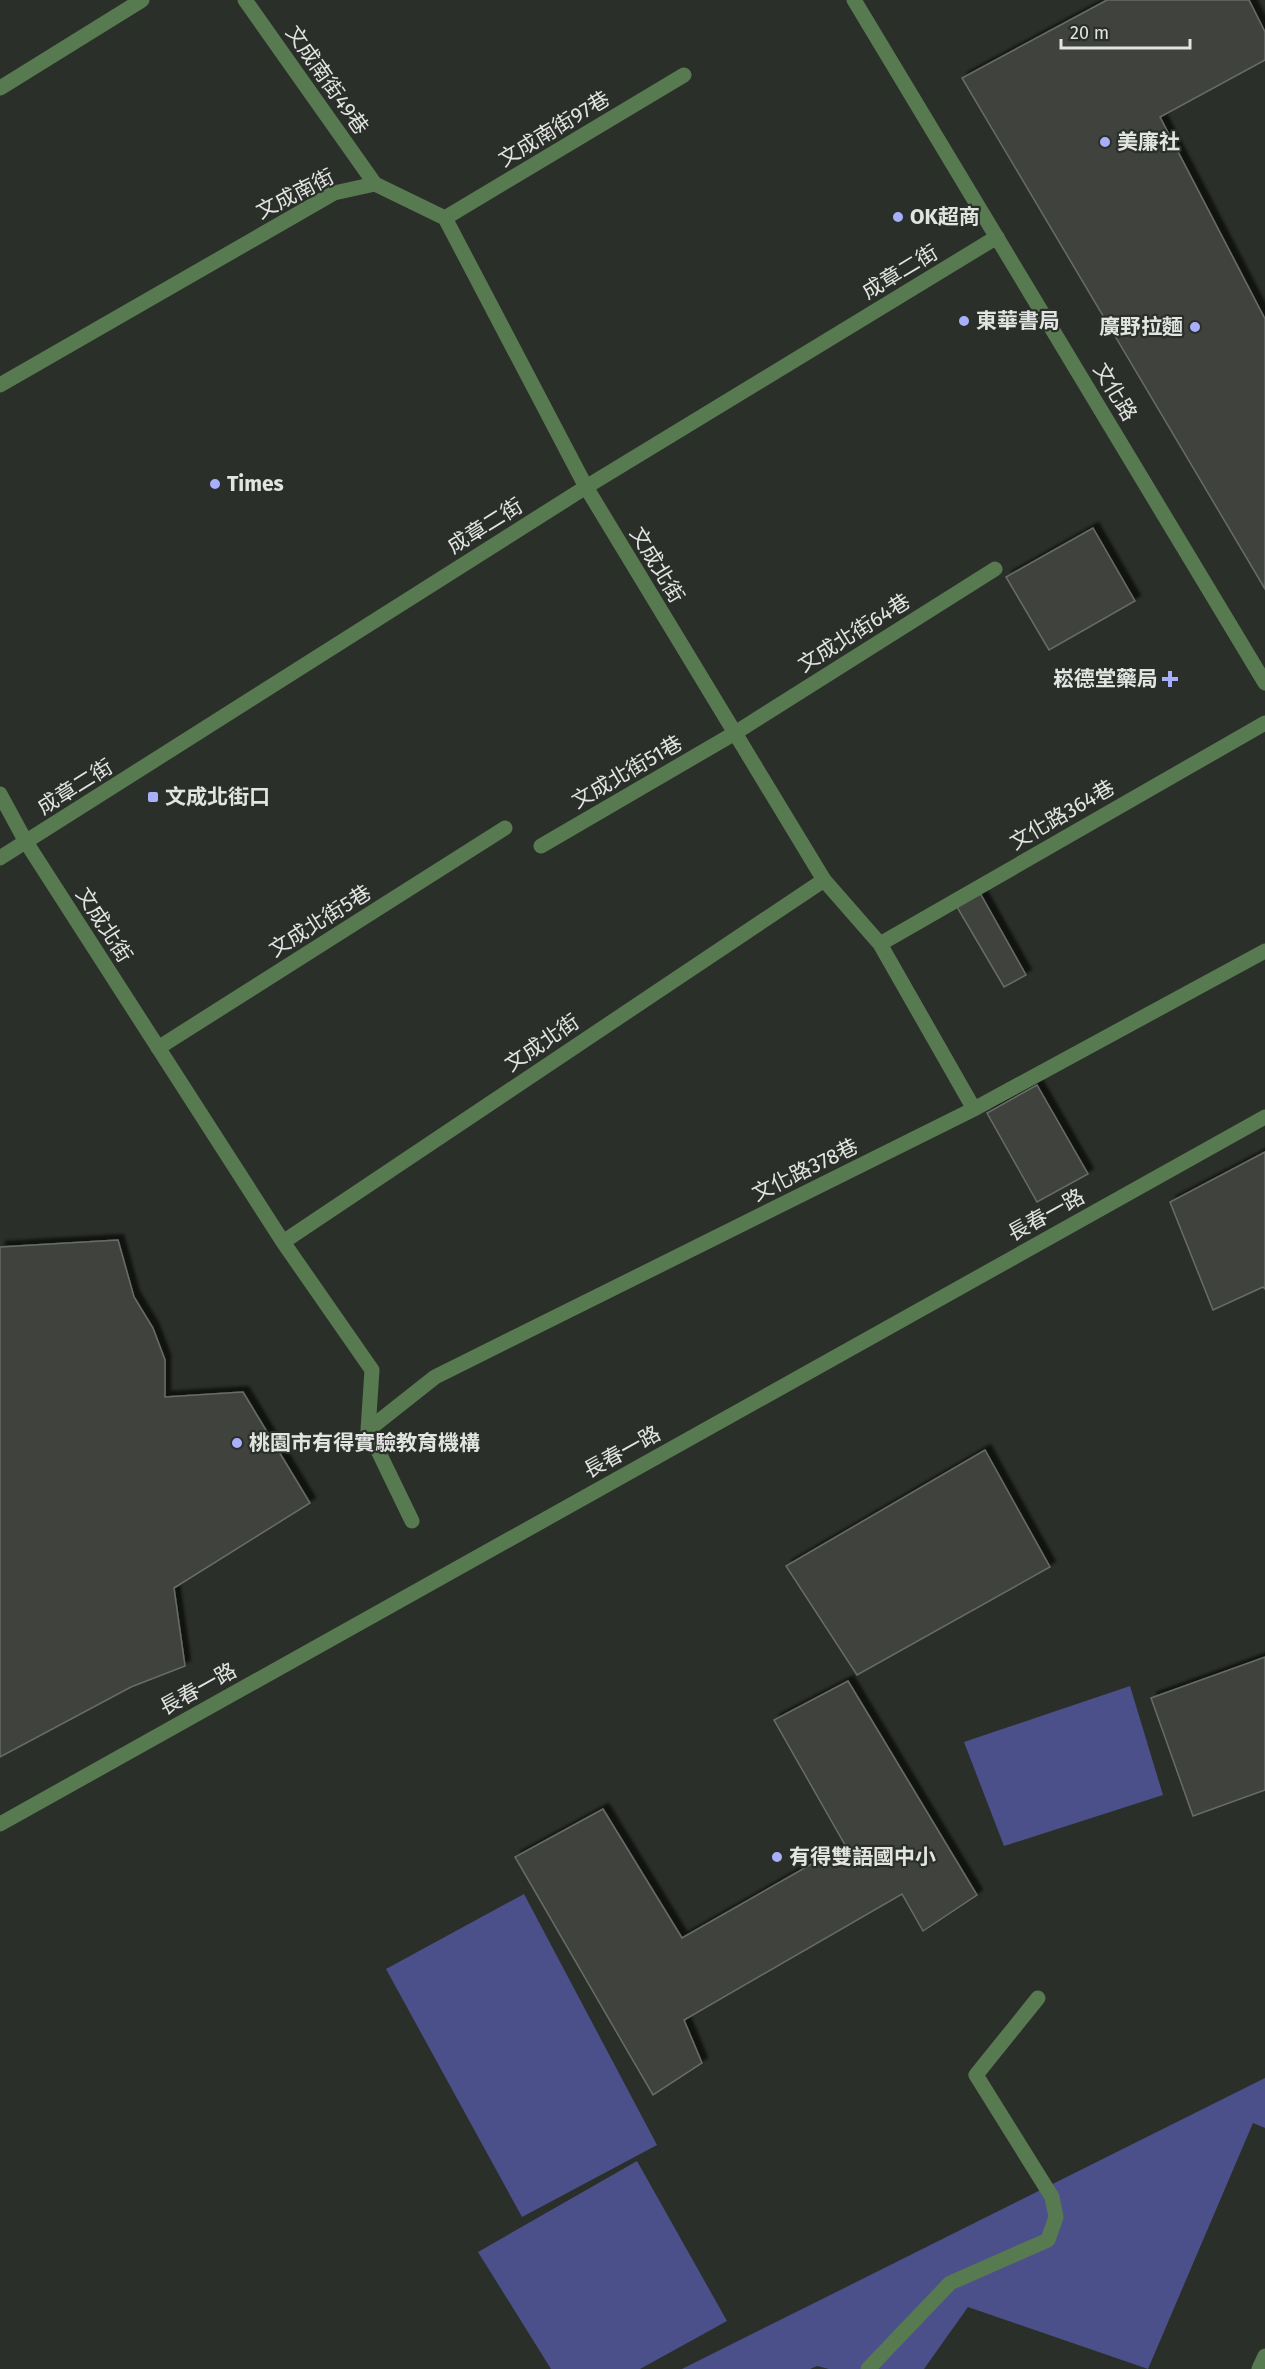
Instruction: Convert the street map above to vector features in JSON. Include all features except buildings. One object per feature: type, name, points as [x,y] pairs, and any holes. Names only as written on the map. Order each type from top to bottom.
[{"type":"street","points":[[0,88],[142,0]]},
{"type":"street","name":"文成南街49巷","points":[[245,0],[375,184]]},
{"type":"street","name":"文化路","points":[[854,0],[1265,683]]},
{"type":"street","name":"文成南街97巷","points":[[445,218],[684,75]]},
{"type":"street","points":[[375,184],[445,218],[586,487]]},
{"type":"street","name":"文成南街","points":[[0,385],[334,193],[375,184]]},
{"type":"street","name":"成章二街","points":[[0,858],[586,487],[997,237]]},
{"type":"street","name":"文成北街","points":[[586,487],[824,880],[880,944],[974,1109]]},
{"type":"street","name":"文成北街64巷","points":[[735,733],[994,568]]},
{"type":"street","name":"文化路364巷","points":[[880,944],[1265,723]]},
{"type":"street","name":"文成北街51巷","points":[[541,846],[735,733]]},
{"type":"street","points":[[0,794],[26,843]]},
{"type":"street","name":"文成北街5巷","points":[[158,1048],[504,828]]},
{"type":"street","name":"文成北街","points":[[26,843],[283,1242],[372,1370],[368,1430],[412,1521]]},
{"type":"street","name":"文成北街","points":[[283,1242],[824,880]]},
{"type":"street","name":"文化路378巷","points":[[368,1430],[435,1377],[974,1109],[1265,951]]},
{"type":"street","name":"長春一路","points":[[0,1824],[1265,1117]]},
{"type":"street","points":[[868,2369],[951,2283],[1048,2240],[1056,2217],[1052,2197],[976,2075],[1038,1998]]},
{"type":"street","points":[[1259,2369],[1265,2356]]},
{"type":"shaded area","points":[[1130,1686],[1163,1795],[1004,1846],[964,1742]]},
{"type":"shaded area","points":[[524,1894],[657,2145],[522,2217],[386,1969]]},
{"type":"shaded area","points":[[1265,2078],[1265,2128],[1253,2123],[1148,2369],[968,2307],[924,2369],[829,2369],[817,2366],[810,2369],[682,2369]]},
{"type":"shaded area","points":[[637,2161],[727,2321],[640,2369],[551,2369],[478,2252]]},
{"type":"place","name":"美廉社","points":[[1105,142]]},
{"type":"place","name":"OK超商","points":[[898,217]]},
{"type":"place","name":"東華書局","points":[[964,321]]},
{"type":"place","name":"廣野拉麵","points":[[1195,327]]},
{"type":"place","name":"Times","points":[[215,484]]},
{"type":"place","name":"崧德堂藥局","points":[[1170,679]]},
{"type":"place","name":"文成北街口","points":[[153,797]]},
{"type":"place","name":"桃園市有得實驗教育機構","points":[[237,1443]]},
{"type":"place","name":"有得雙語國中小","points":[[777,1857]]}]
